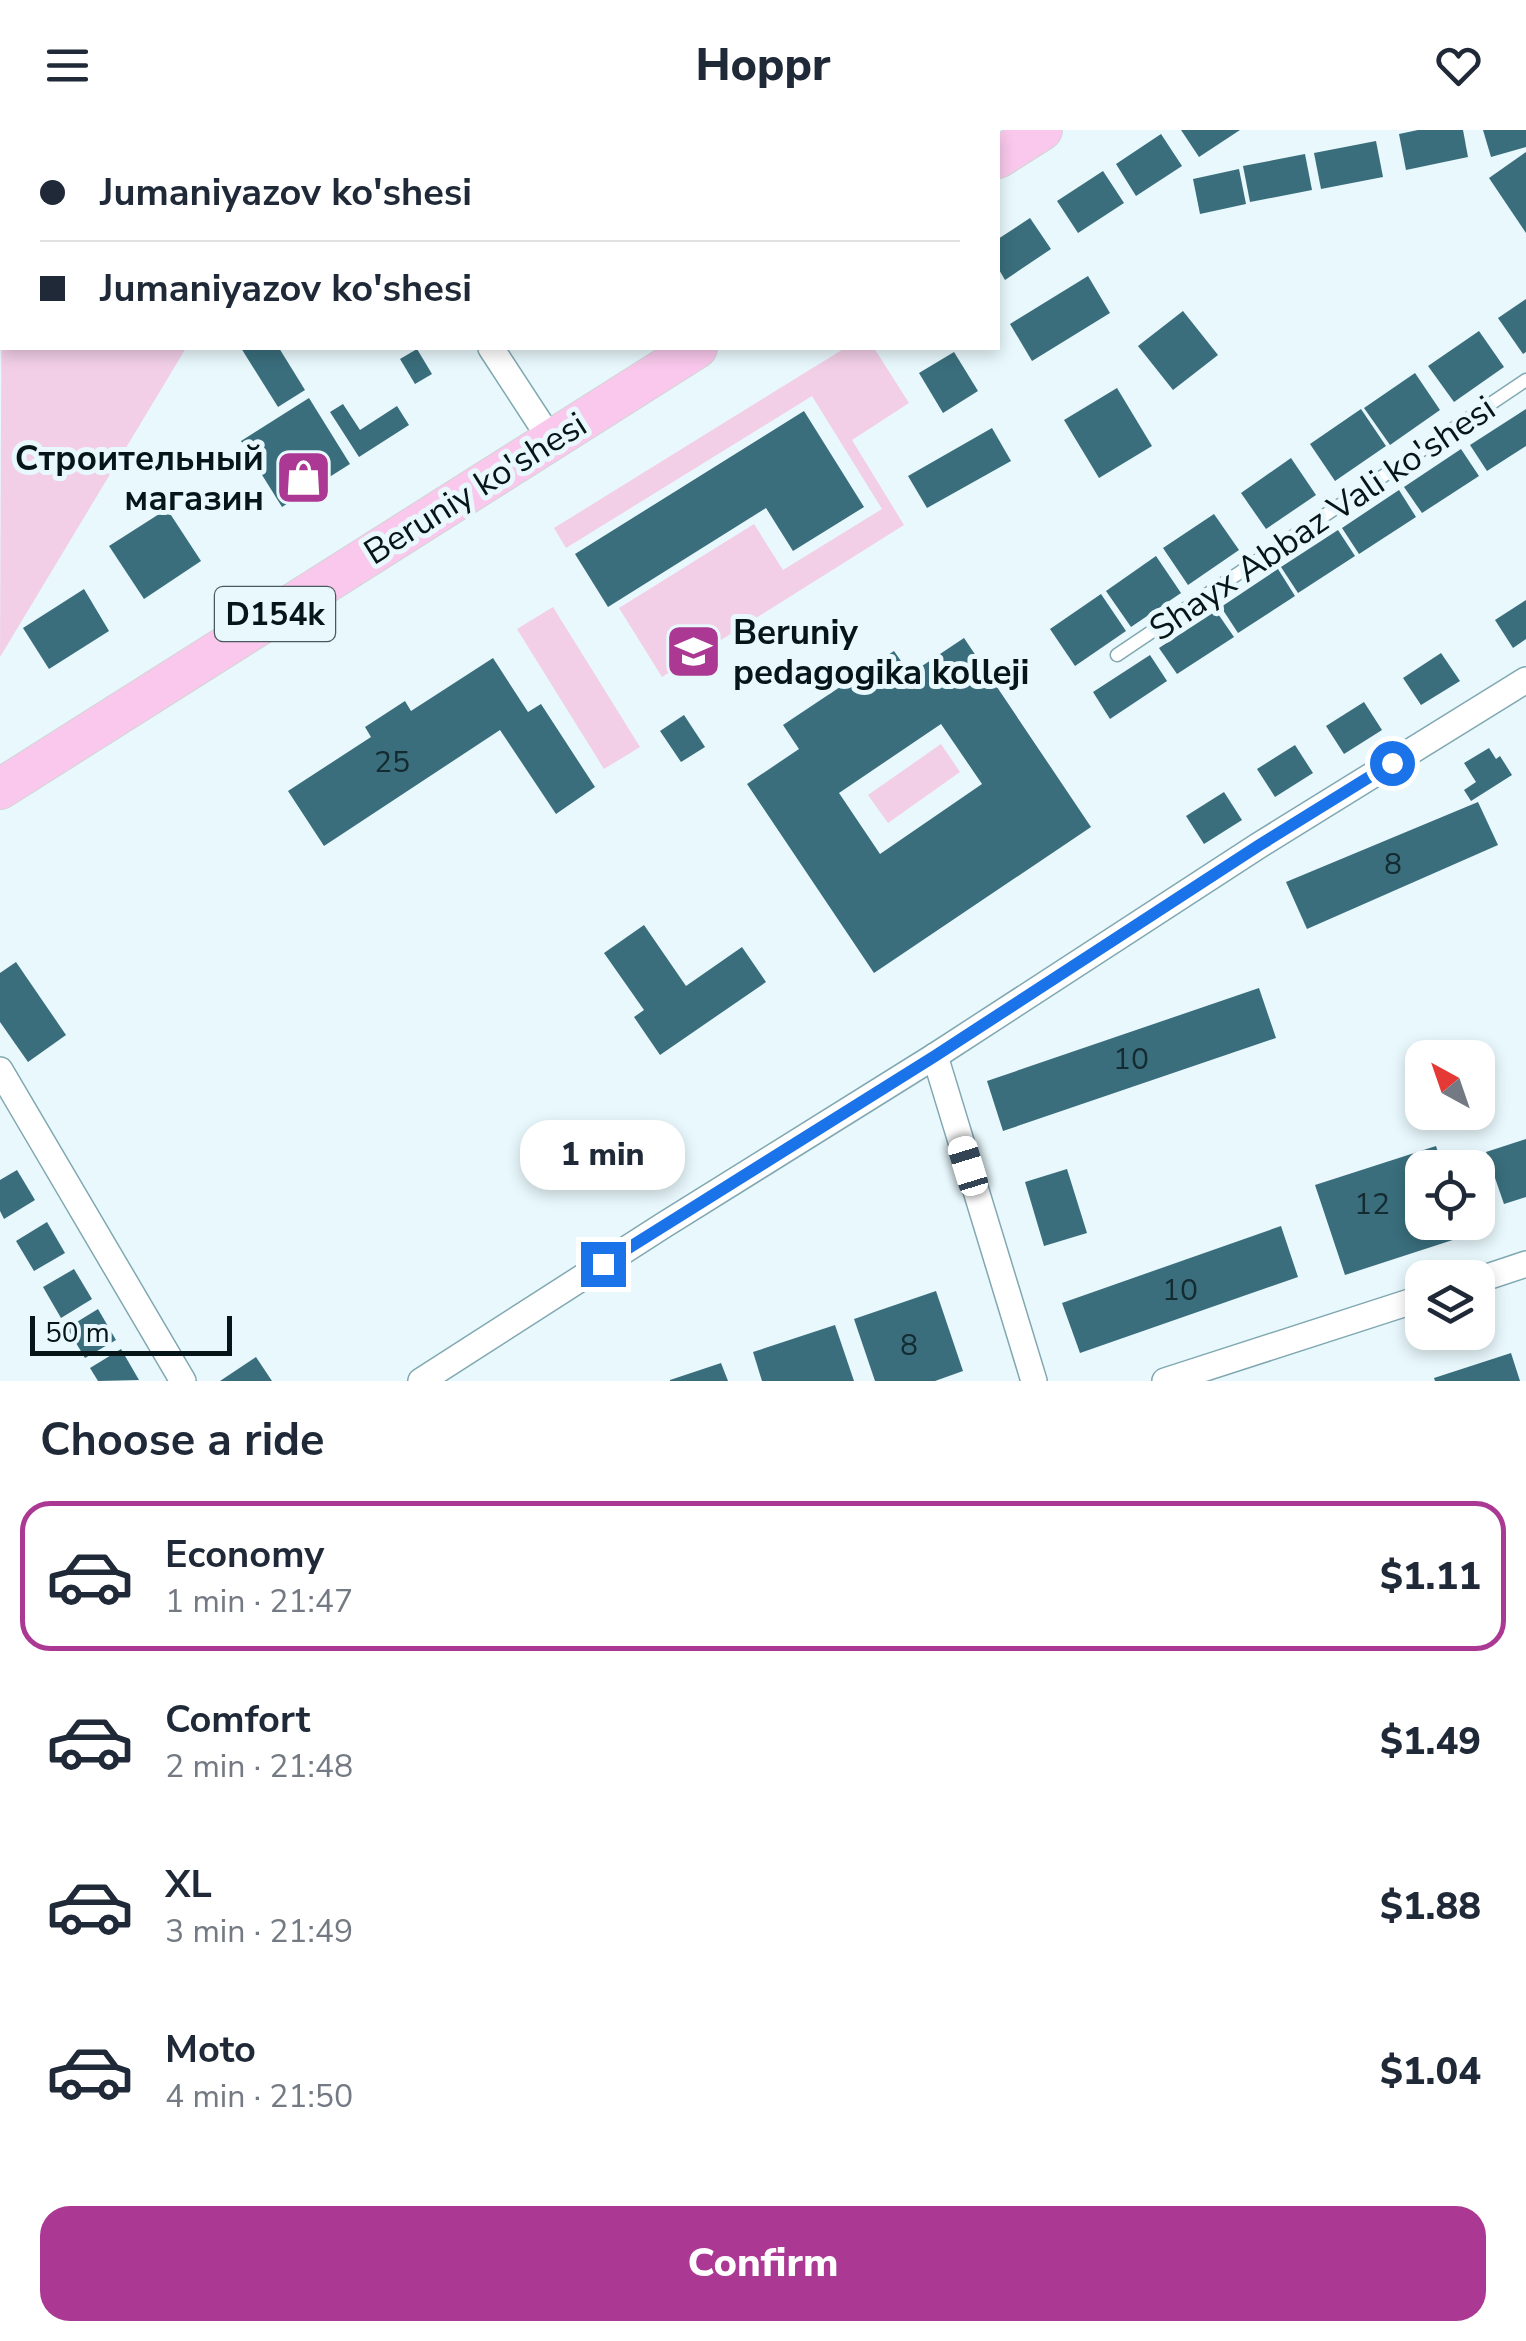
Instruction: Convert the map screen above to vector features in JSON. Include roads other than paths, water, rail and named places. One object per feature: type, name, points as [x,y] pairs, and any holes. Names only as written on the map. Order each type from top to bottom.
[{"type":"main road","points":[[1000,157],[1042,130]]},
{"type":"main road","name":"Beruniy ko'shesi","points":[[0,789],[694,350]]},
{"type":"street","points":[[492,350],[551,440]]},
{"type":"street","points":[[420,1381],[935,1056],[1258,846],[1526,680]]},
{"type":"street","points":[[935,1056],[1034,1381]]},
{"type":"street","points":[[0,1070],[183,1381]]},
{"type":"street","points":[[1495,1274],[1526,1264]]},
{"type":"street","points":[[1165,1381],[1405,1303]]},
{"type":"lane","name":"Shayx Abbaz Vali ko'shesi","points":[[1118,655],[1526,380]]},
{"type":"place","name":"Строительный магазин","points":[[303,478]]},
{"type":"place","name":"Beruniy pedagogika kolleji","points":[[694,652]]}]
